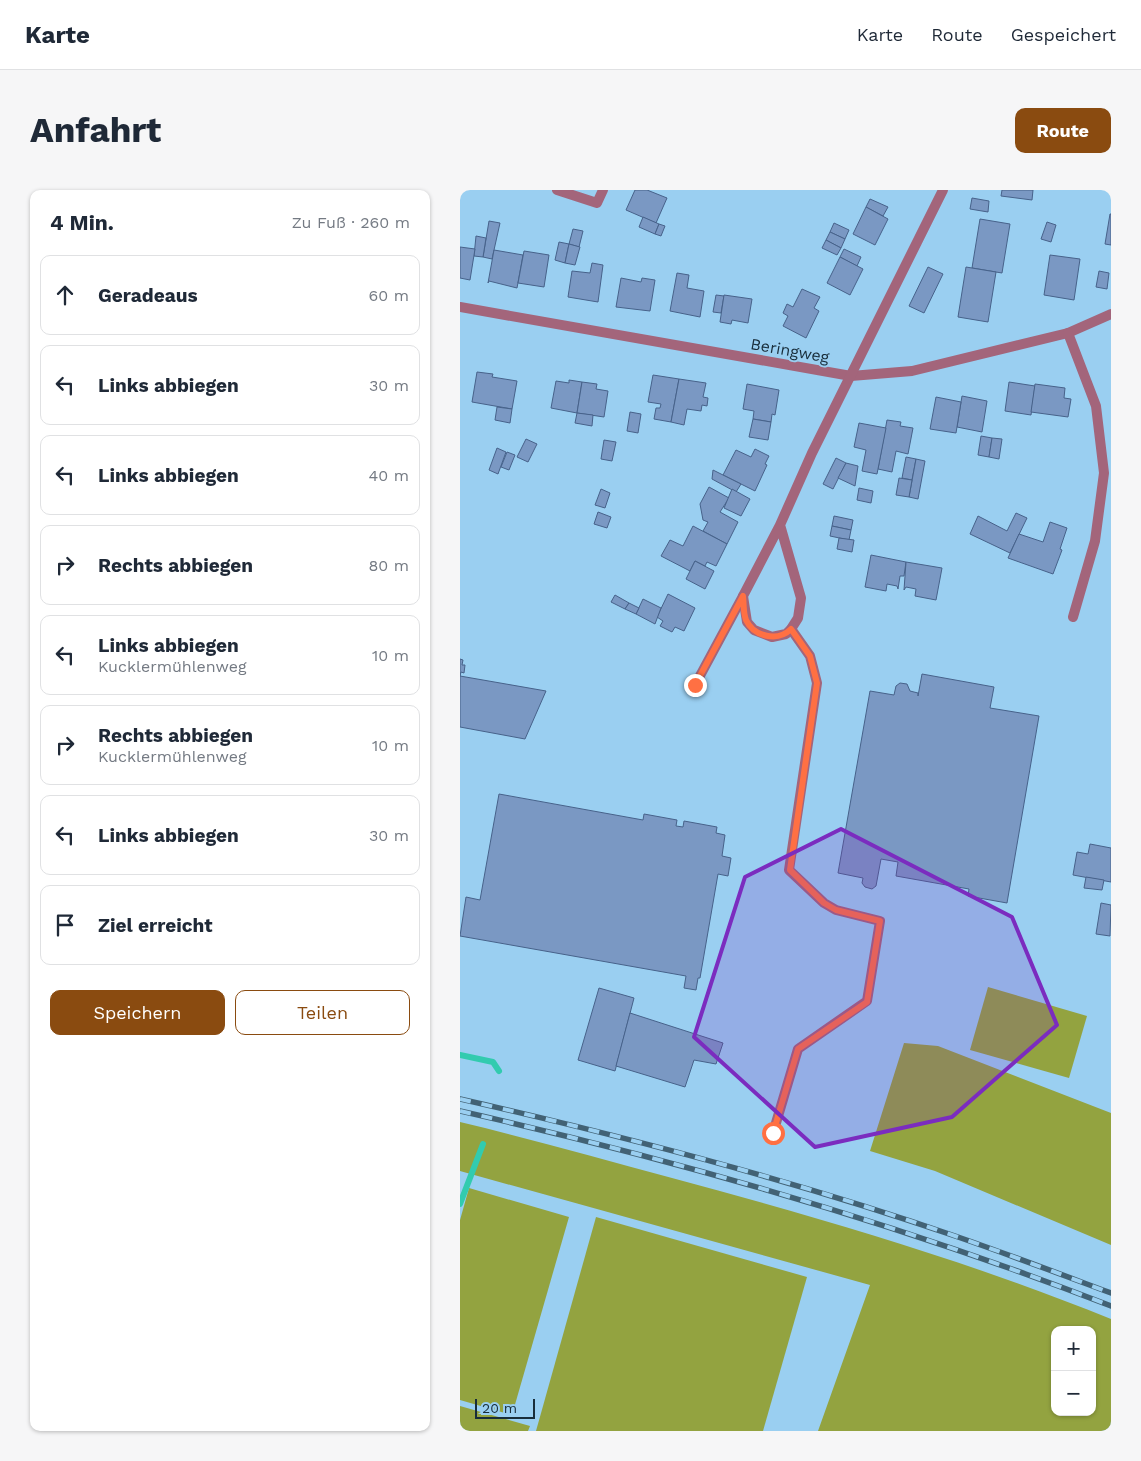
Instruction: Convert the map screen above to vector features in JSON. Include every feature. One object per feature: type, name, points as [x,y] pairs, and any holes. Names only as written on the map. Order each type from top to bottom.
[{"type":"street","points":[[557,190],[597,203],[603,190]]},
{"type":"street","points":[[695,685],[780,525],[812,453],[943,190]]},
{"type":"street","name":"Beringweg","points":[[460,307],[851,376],[912,371],[1068,333],[1111,314]]},
{"type":"street","points":[[1068,333],[1096,406],[1104,473],[1096,541],[1073,617]]},
{"type":"street","points":[[743,596],[747,622],[754,630],[763,635],[778,637],[791,629],[798,618],[801,598],[780,525]]},
{"type":"street","points":[[773,1133],[798,1049],[867,1002],[880,921],[836,910],[824,903],[790,870],[817,683],[810,656],[791,629]]},
{"type":"highlighted area","points":[[841,829],[1012,917],[1057,1025],[952,1117],[815,1147],[694,1037],[745,877]]},
{"type":"green space","points":[[988,987],[1087,1016],[1069,1078],[970,1050]]},
{"type":"green space","points":[[904,1043],[938,1046],[1111,1113],[1111,1245],[935,1171],[870,1151]]},
{"type":"green space","points":[[460,1122],[593,1156],[839,1225],[949,1259],[1111,1319],[1111,1431],[818,1431],[870,1285],[460,1171]]},
{"type":"green space","points":[[469,1188],[569,1217],[512,1415],[460,1400],[460,1220]]},
{"type":"green space","points":[[596,1217],[807,1277],[763,1431],[536,1431]]},
{"type":"green space","points":[[460,1406],[530,1426],[528,1431],[460,1431]]},
{"type":"building","points":[[635,190],[647,190],[667,198],[656,223],[626,210]]},
{"type":"building","points":[[1002,190],[1033,190],[1032,200],[1001,196]]},
{"type":"building","points":[[972,198],[989,201],[988,212],[970,209]]},
{"type":"building","points":[[870,199],[888,207],[883,216],[866,207]]},
{"type":"building","points":[[866,207],[888,219],[875,245],[853,234]]},
{"type":"building","points":[[1111,214],[1111,245],[1105,244]]},
{"type":"building","points":[[643,217],[659,224],[655,234],[639,227]]},
{"type":"building","points":[[980,219],[1010,224],[1002,273],[972,268]]},
{"type":"building","points":[[489,221],[500,223],[492,259],[483,257]]},
{"type":"building","points":[[1047,222],[1056,225],[1051,242],[1041,239]]},
{"type":"building","points":[[834,223],[849,230],[845,239],[830,232]]},
{"type":"building","points":[[659,224],[665,226],[661,236],[655,234]]},
{"type":"building","points":[[573,229],[583,231],[579,247],[569,244]]},
{"type":"building","points":[[830,232],[845,239],[841,248],[826,240]]},
{"type":"building","points":[[476,236],[486,238],[483,257],[474,256]]},
{"type":"building","points":[[826,240],[841,248],[837,255],[822,248]]},
{"type":"building","points":[[559,242],[569,244],[565,263],[555,260]]},
{"type":"building","points":[[569,244],[580,247],[575,265],[565,263]]},
{"type":"building","points":[[460,247],[475,249],[470,280],[460,278]]},
{"type":"building","points":[[844,249],[861,257],[857,266],[840,257]]},
{"type":"building","points":[[494,250],[523,255],[517,288],[489,281],[488,283]]},
{"type":"building","points":[[524,251],[549,255],[544,287],[518,283]]},
{"type":"building","points":[[1050,255],[1080,259],[1074,300],[1044,295]]},
{"type":"building","points":[[840,257],[863,269],[850,295],[827,283]]},
{"type":"building","points":[[592,263],[603,265],[598,302],[568,297],[572,271],[590,273]]},
{"type":"building","points":[[928,267],[943,274],[924,313],[909,306]]},
{"type":"building","points":[[966,267],[996,272],[988,322],[958,317]]},
{"type":"building","points":[[1099,271],[1109,273],[1107,289],[1096,287]]},
{"type":"building","points":[[677,273],[689,275],[687,288],[704,291],[700,317],[670,311]]},
{"type":"building","points":[[621,278],[641,282],[642,278],[655,280],[650,311],[616,307]]},
{"type":"building","points":[[802,289],[820,297],[814,308],[819,311],[806,338],[783,326],[788,316],[783,313],[787,304],[793,307]]},
{"type":"building","points":[[716,295],[724,296],[721,313],[713,312]]},
{"type":"building","points":[[724,295],[752,299],[748,323],[732,320],[731,324],[720,322]]},
{"type":"building","points":[[477,372],[493,374],[492,377],[517,381],[512,409],[472,402]]},
{"type":"building","points":[[653,375],[679,379],[671,422],[654,419],[656,408],[660,408],[661,404],[648,402]]},
{"type":"building","points":[[679,379],[706,383],[703,397],[708,398],[707,406],[702,405],[701,411],[687,409],[684,425],[671,422]]},
{"type":"building","points":[[569,380],[582,382],[577,413],[551,408],[556,381],[569,383]]},
{"type":"building","points":[[582,382],[597,384],[596,389],[608,391],[604,417],[577,413]]},
{"type":"building","points":[[1009,382],[1035,386],[1031,415],[1005,411]]},
{"type":"building","points":[[747,384],[779,390],[775,415],[772,414],[771,422],[753,419],[754,411],[743,409]]},
{"type":"building","points":[[1035,384],[1065,388],[1064,398],[1071,399],[1068,417],[1031,412]]},
{"type":"building","points":[[962,396],[987,401],[982,432],[957,427]]},
{"type":"building","points":[[936,397],[961,402],[956,433],[930,429]]},
{"type":"building","points":[[497,407],[512,409],[510,423],[495,420]]},
{"type":"building","points":[[630,412],[641,414],[638,433],[627,431]]},
{"type":"building","points":[[577,413],[593,415],[592,426],[575,423]]},
{"type":"building","points":[[753,419],[771,422],[768,440],[749,437]]},
{"type":"building","points":[[887,420],[901,422],[900,426],[913,428],[908,454],[896,451],[892,472],[878,469]]},
{"type":"building","points":[[859,423],[886,428],[877,474],[862,471],[866,450],[854,447]]},
{"type":"building","points":[[981,436],[992,438],[989,457],[978,455]]},
{"type":"building","points":[[992,438],[1002,439],[999,459],[989,457]]},
{"type":"building","points":[[526,439],[537,444],[528,462],[517,457]]},
{"type":"building","points":[[604,440],[616,442],[612,461],[601,459]]},
{"type":"building","points":[[497,448],[506,452],[498,474],[489,470]]},
{"type":"building","points":[[755,449],[769,456],[755,491],[723,475],[736,450],[751,457]]},
{"type":"building","points":[[507,452],[515,455],[509,470],[501,467]]},
{"type":"building","points":[[906,457],[916,459],[912,480],[902,478]]},
{"type":"building","points":[[836,458],[846,463],[833,489],[823,484]]},
{"type":"building","points":[[916,459],[925,461],[918,499],[909,497]]},
{"type":"building","points":[[846,463],[858,466],[855,486],[838,478]]},
{"type":"building","points":[[713,470],[741,484],[736,492],[712,479]]},
{"type":"building","points":[[899,478],[912,480],[909,497],[896,495]]},
{"type":"building","points":[[709,487],[729,498],[720,512],[738,522],[727,544],[703,531],[708,522],[703,520],[700,504]]},
{"type":"building","points":[[859,488],[873,491],[871,503],[857,500]]},
{"type":"building","points":[[601,489],[610,493],[605,508],[595,505]]},
{"type":"building","points":[[732,489],[750,499],[741,516],[724,508]]},
{"type":"building","points":[[598,512],[611,517],[607,528],[594,524]]},
{"type":"building","points":[[1016,513],[1027,518],[1010,553],[970,534],[978,516],[1007,531]]},
{"type":"building","points":[[834,516],[853,520],[851,530],[832,526]]},
{"type":"building","points":[[1050,522],[1067,528],[1060,549],[1062,550],[1053,574],[1008,558],[1019,534],[1043,542]]},
{"type":"building","points":[[693,526],[727,544],[716,566],[707,562],[705,566],[695,561],[690,571],[661,556],[670,540],[683,546]]},
{"type":"building","points":[[832,526],[851,530],[849,540],[830,536]]},
{"type":"building","points":[[839,538],[854,540],[852,552],[837,549]]},
{"type":"building","points":[[871,555],[906,562],[904,576],[900,576],[898,589],[897,586],[887,584],[886,591],[865,587]]},
{"type":"building","points":[[695,561],[714,571],[705,589],[686,579]]},
{"type":"building","points":[[906,562],[942,568],[936,600],[915,596],[916,589],[906,587],[904,590]]},
{"type":"building","points":[[668,594],[695,608],[684,631],[675,627],[672,632],[660,626],[663,621],[657,617]]},
{"type":"building","points":[[615,595],[629,603],[625,609],[611,602]]},
{"type":"building","points":[[643,599],[661,608],[655,624],[636,614]]},
{"type":"building","points":[[629,603],[639,608],[636,614],[625,609]]},
{"type":"building","points":[[460,659],[463,660],[462,665],[465,665],[464,673],[461,672],[460,676]]},
{"type":"building","points":[[922,674],[994,687],[990,708],[1039,716],[1007,903],[968,896],[969,889],[896,876],[898,862],[881,859],[876,886],[872,889],[865,887],[862,883],[863,878],[838,873],[870,691],[894,695],[896,686],[900,683],[907,684],[910,691],[918,693],[918,696]]},
{"type":"building","points":[[460,676],[546,691],[525,739],[460,727]]},
{"type":"building","points":[[499,794],[643,820],[644,814],[677,820],[676,826],[683,827],[684,821],[717,827],[716,833],[725,835],[722,856],[731,858],[728,876],[718,874],[700,978],[698,978],[696,990],[684,988],[686,976],[460,936],[466,897],[480,900]]},
{"type":"building","points":[[1090,844],[1111,848],[1111,882],[1073,875],[1077,852],[1088,854]]},
{"type":"building","points":[[1086,877],[1104,880],[1102,890],[1084,888]]},
{"type":"building","points":[[1101,903],[1111,905],[1110,936],[1096,934]]},
{"type":"building","points":[[599,988],[634,998],[615,1071],[578,1060]]},
{"type":"building","points":[[630,1013],[723,1043],[716,1064],[694,1060],[685,1087],[616,1066]]},
{"type":"waterway","points":[[460,1055],[493,1062],[499,1071]]},
{"type":"waterway","points":[[460,1204],[483,1144]]},
{"type":"railway","points":[[460,1099],[711,1161],[835,1197],[958,1237],[1111,1293]]},
{"type":"railway","points":[[460,1111],[625,1151],[789,1196],[951,1248],[1111,1306]]},
{"type":"route","points":[[695,685],[743,596],[747,622],[754,630],[763,635],[778,637],[786,634],[791,629],[810,656],[817,683],[790,870],[824,903],[836,910],[880,921],[867,1002],[798,1049],[773,1133]]}]
